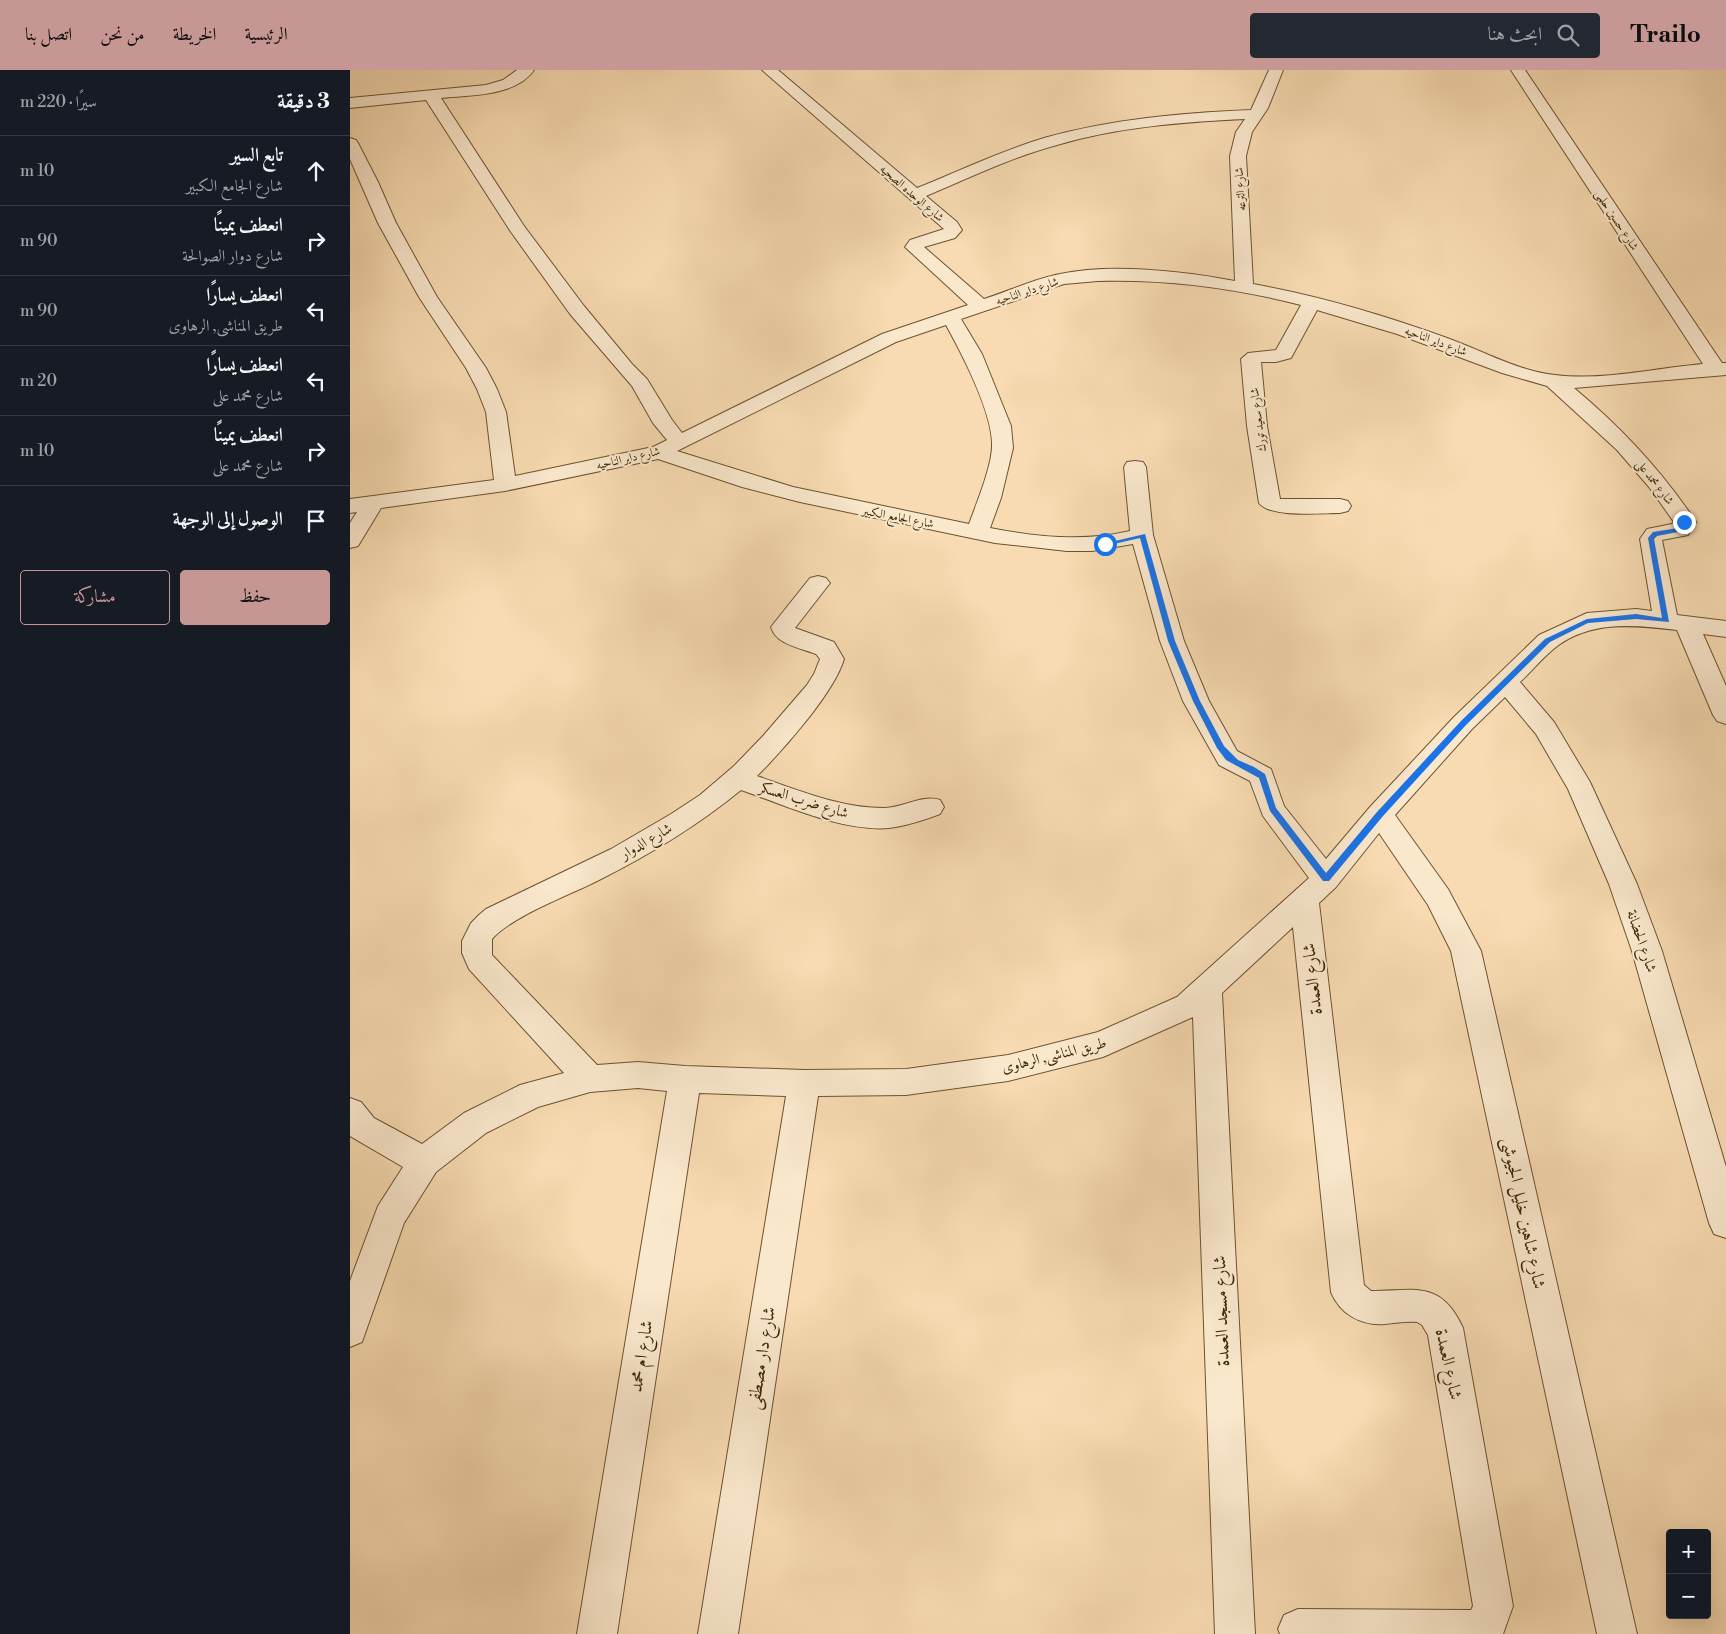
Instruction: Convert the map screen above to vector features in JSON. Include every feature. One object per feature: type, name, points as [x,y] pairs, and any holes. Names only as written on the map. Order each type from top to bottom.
[{"type":"street","points":[[350,103],[488,89],[508,83],[527,70]]},
{"type":"street","name":"شارع الوحده الصحيه","points":[[769,70],[953,230],[948,234],[916,244],[914,247],[980,306]]},
{"type":"street","name":"شارع الترعه","points":[[1244,286],[1245,273],[1238,156],[1244,132],[1256,114],[1276,70]]},
{"type":"street","name":"شارع حسين حلمى","points":[[1518,70],[1721,369]]},
{"type":"street","points":[[431,95],[517,228],[577,310],[625,368],[640,383],[663,423],[680,443]]},
{"type":"street","points":[[914,195],[1048,142],[1089,132],[1140,122],[1256,114]]},
{"type":"street","points":[[350,142],[386,223],[428,297],[476,368],[492,400],[497,419],[505,484]]},
{"type":"street","name":"شارع داير الناحيه","points":[[350,506],[505,484],[659,452],[889,338],[1061,279],[1084,275],[1109,274],[1199,279],[1244,286],[1312,302],[1392,325],[1527,374],[1552,380],[1581,382],[1721,369]]},
{"type":"street","name":"شارع سعيد تورك","points":[[1312,302],[1284,354],[1275,357],[1258,356],[1251,359],[1257,426],[1270,503],[1278,506],[1340,506]]},
{"type":"street","points":[[950,316],[972,354],[1001,426],[1003,448],[990,498],[978,532]]},
{"type":"street","name":"شارع محمد على","points":[[1552,380],[1586,408],[1633,454],[1658,484],[1684,522],[1680,530],[1655,534],[1651,538],[1676,622]]},
{"type":"street","name":"شارع الجامع الكبير","points":[[659,452],[763,486],[826,502],[1004,538],[1064,546],[1105,544],[1142,535]]},
{"type":"street","points":[[1135,467],[1142,535],[1172,641],[1196,701],[1228,758],[1252,769],[1262,776],[1272,809],[1315,889]]},
{"type":"street","points":[[350,541],[372,503]]},
{"type":"street","name":"شارع الدوار","points":[[590,1079],[479,961],[475,950],[477,938],[484,926],[496,917],[637,848],[673,826],[737,779],[804,704],[830,667],[832,659],[825,648],[789,635],[784,631],[783,627],[818,582]]},
{"type":"street","name":"طريق المناشى, الرهاوى","points":[[350,1330],[390,1217],[424,1162],[474,1123],[531,1096],[590,1079],[638,1074],[804,1083],[906,1082],[1008,1068],[1103,1044],[1188,1006],[1315,889],[1380,814],[1464,723],[1548,641],[1587,621],[1636,617],[1726,629]]},
{"type":"street","points":[[1676,622],[1726,715]]},
{"type":"street","name":"شارع الحضانة","points":[[1506,682],[1545,728],[1581,789],[1613,860],[1647,951],[1726,1223]]},
{"type":"street","name":"شارع ضرب العسكر","points":[[737,779],[843,813],[864,817],[886,818],[910,814],[931,807]]},
{"type":"street","name":"شارع شاهين خليل الجيوشى","points":[[1380,814],[1442,900],[1466,951],[1617,1634]]},
{"type":"street","name":"شارع العمدة","points":[[1298,1628],[1385,1632],[1471,1630],[1483,1628],[1490,1619],[1493,1606],[1445,1328],[1438,1316],[1428,1308],[1416,1304],[1368,1307],[1353,1300],[1348,1292],[1315,889]]},
{"type":"street","name":"شارع مسجد العمدة","points":[[1207,988],[1235,1634]]},
{"type":"street","name":"شارع ام محمد","points":[[597,1634],[685,1078]]},
{"type":"street","name":"شارع دار مصطفى","points":[[718,1634],[804,1083]]},
{"type":"street","points":[[354,1122],[424,1162]]},
{"type":"route","points":[[1105,544],[1142,535],[1172,641],[1196,701],[1221,748],[1228,758],[1258,772],[1262,776],[1272,809],[1326,879],[1380,814],[1464,723],[1548,641],[1587,621],[1636,617],[1666,621],[1651,538],[1655,534],[1680,530],[1684,526],[1684,522]]}]
